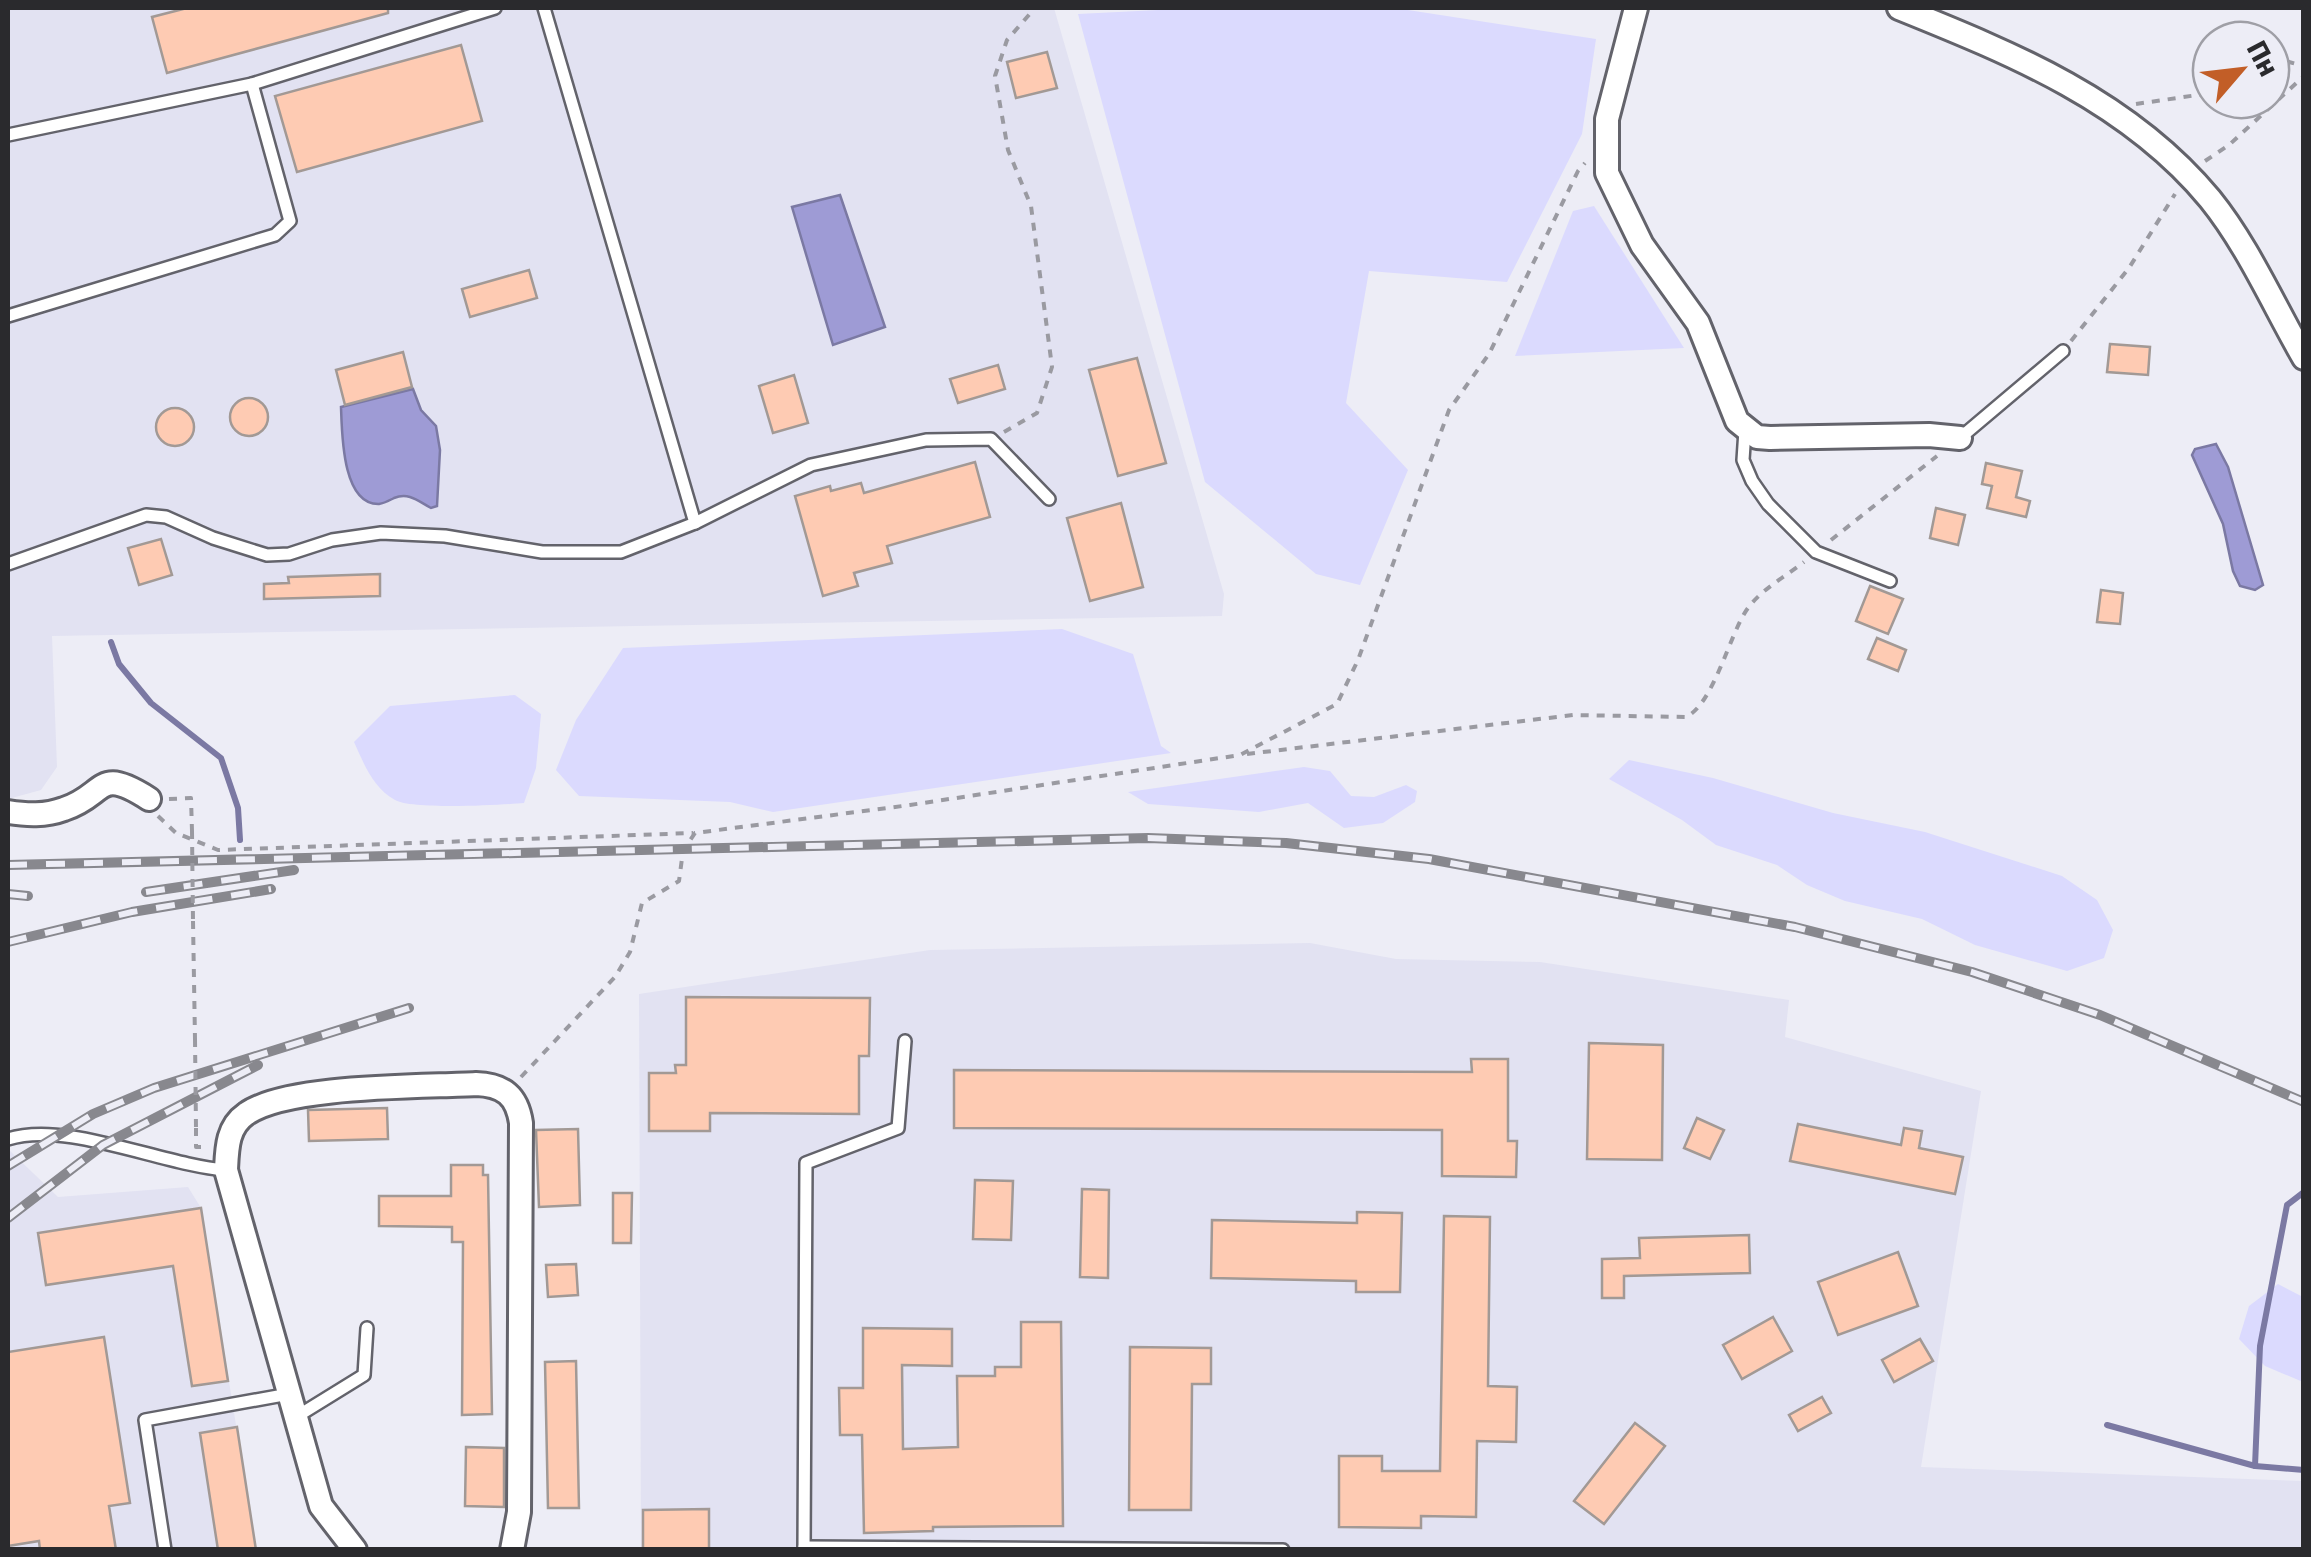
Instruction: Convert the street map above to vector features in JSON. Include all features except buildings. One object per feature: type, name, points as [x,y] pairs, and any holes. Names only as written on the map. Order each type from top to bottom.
[{"type":"street","points":[[1636,8],[1606,119],[1608,173],[1642,245],[1698,323],[1737,421],[1757,437],[1770,438],[1960,438]]},
{"type":"street","points":[[1899,8],[2024,59],[2102,105],[2189,175],[2232,231],[2304,358]]},
{"type":"street","points":[[8,812],[31,816],[67,808],[103,783],[127,784],[150,799]]},
{"type":"street","points":[[354,1550],[320,1506],[226,1170],[228,1139],[243,1115],[286,1097],[476,1084],[494,1085],[507,1092],[518,1105],[521,1123],[519,1512],[512,1550]]},
{"type":"lane","points":[[8,135],[252,84],[495,8]]},
{"type":"lane","points":[[544,8],[694,523]]},
{"type":"lane","points":[[8,316],[275,235],[283,228],[290,221],[252,84]]},
{"type":"lane","points":[[1960,438],[2063,351]]},
{"type":"lane","points":[[1744,430],[1744,460],[1752,482],[1768,504],[1816,552],[1890,581]]},
{"type":"lane","points":[[8,564],[146,516],[166,516],[213,538],[267,555],[289,554],[332,540],[381,533],[444,536],[542,552],[621,552],[694,523],[810,465],[926,440],[991,439],[1048,499]]},
{"type":"lane","points":[[904,1041],[898,1128],[806,1163],[804,1548],[1283,1550]]},
{"type":"lane","points":[[8,1139],[40,1133],[192,1167],[226,1170]]},
{"type":"lane","points":[[165,1550],[145,1420],[292,1406],[364,1375],[367,1328]]},
{"type":"path","points":[[991,439],[1037,413],[1052,367],[1030,206],[1008,150],[996,76],[1007,40],[1035,8]]},
{"type":"path","points":[[2063,351],[2129,268],[2189,175],[2229,145],[2304,76]]},
{"type":"path","points":[[2102,105],[2126,106],[2191,96]]},
{"type":"path","points":[[1240,755],[1337,704],[1358,660],[1449,410],[1489,354],[1578,171],[1605,142]]},
{"type":"path","points":[[208,1147],[196,1147],[192,798],[150,799],[159,818],[176,834],[218,850],[695,832],[1240,755],[1572,715],[1686,716],[1694,713],[1717,674],[1748,608],[1960,438]]},
{"type":"path","points":[[507,1092],[615,976],[630,952],[642,903],[679,881],[684,850],[695,832]]},
{"type":"shaded area","points":[[8,8],[1054,8],[1224,594],[1222,616],[52,636],[57,767],[41,790],[8,799]]},
{"type":"shaded area","points":[[1395,8],[1596,39],[1582,134],[1507,282],[1369,271],[1346,403],[1408,470],[1360,585],[1316,574],[1205,482],[1078,14],[1178,9]]},
{"type":"shaded area","points":[[840,195],[885,327],[833,345],[792,207]]},
{"type":"shaded area","points":[[1594,206],[1684,348],[1515,356],[1573,211]]},
{"type":"shaded area","points":[[413,389],[421,410],[436,426],[440,450],[437,506],[431,508],[404,496],[379,504],[367,501],[351,481],[341,407]]},
{"type":"shaded area","points":[[2216,444],[2228,467],[2263,585],[2255,590],[2240,586],[2233,571],[2223,524],[2192,455],[2195,449]]},
{"type":"shaded area","points":[[1062,629],[1133,654],[1161,746],[1171,753],[773,812],[730,802],[579,796],[556,770],[576,720],[623,648]]},
{"type":"shaded area","points":[[515,695],[541,714],[536,768],[524,803],[438,806],[395,800],[375,782],[354,742],[390,706]]},
{"type":"shaded area","points":[[1629,760],[1713,778],[1833,813],[1925,832],[2062,876],[2097,900],[2113,930],[2104,958],[2067,971],[1975,945],[1922,919],[1845,901],[1807,885],[1777,865],[1716,845],[1682,820],[1609,779]]},
{"type":"shaded area","points":[[1304,767],[1330,771],[1351,796],[1374,797],[1406,785],[1417,791],[1415,802],[1383,823],[1344,828],[1308,803],[1259,812],[1148,804],[1128,792]]},
{"type":"shaded area","points":[[1310,943],[1396,959],[1540,962],[1789,1000],[1785,1037],[1981,1091],[1921,1467],[2303,1481],[2303,1549],[641,1549],[639,994],[930,950]]},
{"type":"shaded area","points":[[8,1149],[58,1197],[188,1187],[201,1208],[256,1549],[8,1549]]},
{"type":"shaded area","points":[[2278,1284],[2303,1297],[2303,1382],[2265,1366],[2239,1339],[2249,1306]]},
{"type":"waterway","points":[[111,642],[119,664],[151,703],[221,758],[238,808],[240,840]]},
{"type":"waterway","points":[[2255,1466],[2260,1346],[2287,1205],[2304,1192]]},
{"type":"waterway","points":[[2107,1425],[2255,1466],[2304,1470]]},
{"type":"railway","points":[[8,865],[1148,838],[1286,843],[1429,859],[1795,927],[1972,972],[2100,1015],[2304,1102]]},
{"type":"railway","points":[[146,892],[294,870]]},
{"type":"railway","points":[[8,942],[132,912],[271,889]]},
{"type":"railway","points":[[8,894],[28,896]]},
{"type":"railway","points":[[8,1166],[93,1114],[154,1088],[409,1008]]},
{"type":"railway","points":[[8,1218],[103,1145],[258,1065]]}]
